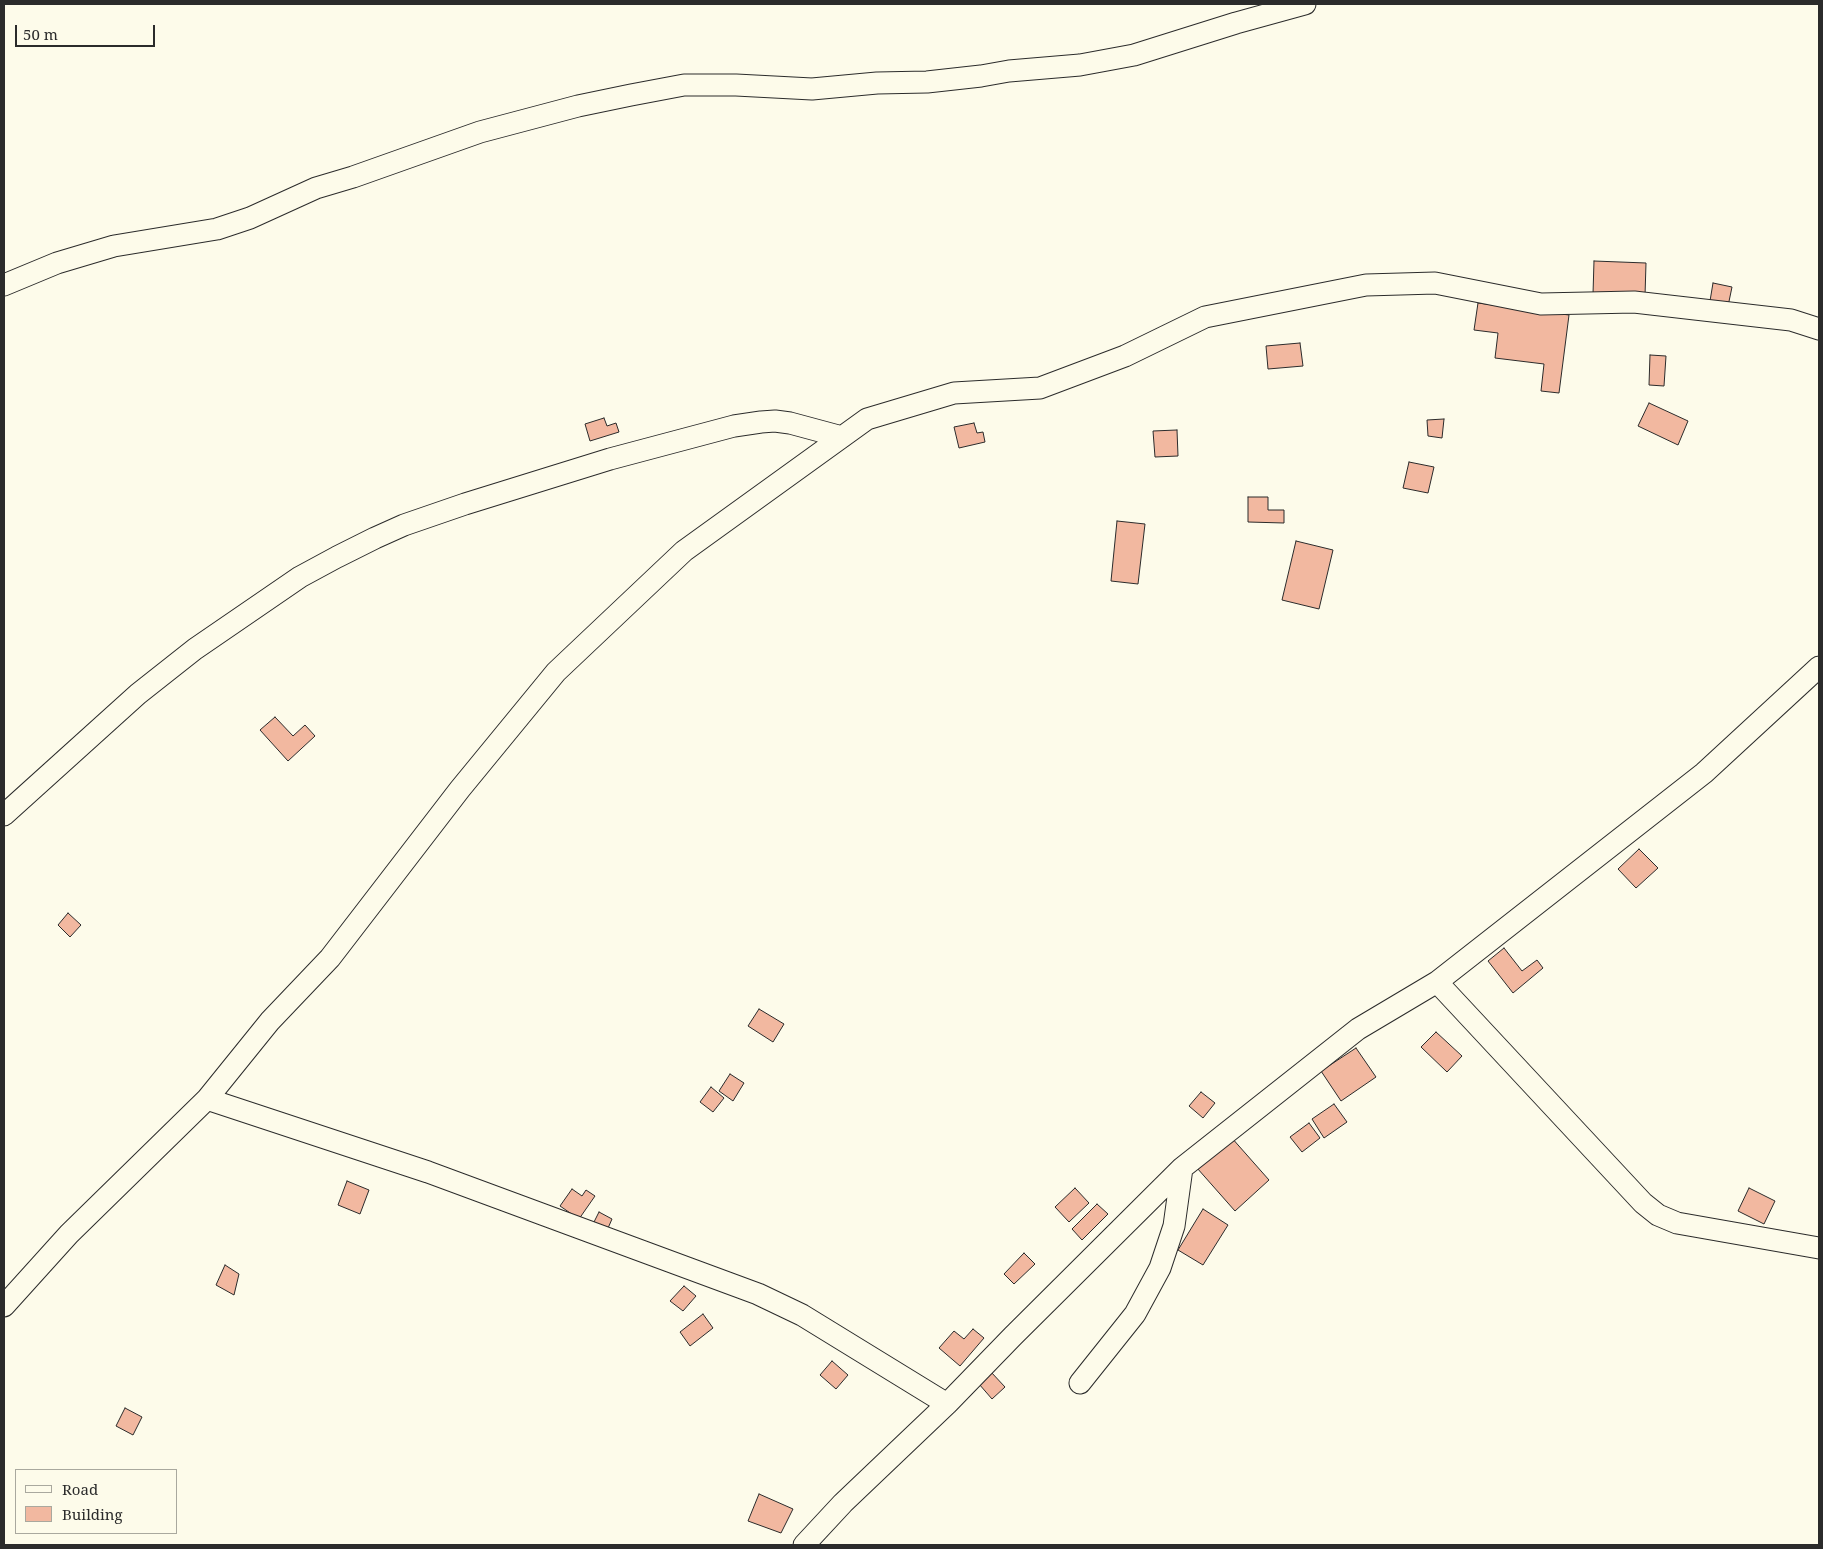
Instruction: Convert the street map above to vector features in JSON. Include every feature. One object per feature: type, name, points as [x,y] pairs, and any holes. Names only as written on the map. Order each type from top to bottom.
[{"type":"street","points":[[4,285],[57,263],[114,246],[217,229],[250,218],[316,188],[353,177],[480,132],[529,118],[622,96],[684,85],[736,85],[812,89],[953,80],[1009,71],[1080,65],[1134,55],[1236,23],[1305,4]]},
{"type":"street","points":[[4,1306],[69,1234],[207,1099],[270,1021],[330,958],[460,789],[556,672],[684,551],[867,419],[954,393],[1040,388],[1125,356],[1205,317],[1366,285],[1435,283],[1541,304],[1634,302],[1791,320],[1819,329]]},
{"type":"street","points":[[4,815],[138,694],[195,650],[265,600],[300,578],[375,538],[474,501],[610,459],[734,426],[754,422],[775,421],[790,423],[842,437]]},
{"type":"street","points":[[804,1545],[843,1503],[947,1404],[1182,1168],[1358,1029],[1437,982],[1704,773],[1819,667]]},
{"type":"street","points":[[1437,982],[1643,1203],[1658,1214],[1677,1223],[1819,1248]]},
{"type":"street","points":[[207,1099],[428,1172],[758,1294],[802,1315],[947,1404]]},
{"type":"street","points":[[1080,1383],[1135,1314],[1160,1268],[1174,1226],[1182,1168]]},
{"type":"building","points":[[1594,261],[1646,263],[1645,296],[1593,294]]},
{"type":"building","points":[[1713,283],[1732,287],[1727,311],[1709,307]]},
{"type":"building","points":[[1478,303],[1569,315],[1559,393],[1541,391],[1544,364],[1495,358],[1498,333],[1474,330]]},
{"type":"building","points":[[1300,343],[1303,366],[1268,369],[1266,346]]},
{"type":"building","points":[[1650,355],[1666,356],[1664,386],[1649,385]]},
{"type":"building","points":[[1649,403],[1688,421],[1678,445],[1638,426]]},
{"type":"building","points":[[604,418],[607,426],[616,423],[619,432],[590,441],[585,424]]},
{"type":"building","points":[[1444,419],[1442,438],[1428,436],[1427,420]]},
{"type":"building","points":[[974,423],[977,433],[983,432],[985,442],[959,448],[954,427]]},
{"type":"building","points":[[1177,430],[1178,456],[1155,457],[1153,431]]},
{"type":"building","points":[[1409,462],[1434,467],[1428,493],[1403,488]]},
{"type":"building","points":[[1248,497],[1268,497],[1268,510],[1284,510],[1284,523],[1248,522]]},
{"type":"building","points":[[1117,521],[1145,524],[1138,584],[1111,581]]},
{"type":"building","points":[[1296,541],[1333,550],[1319,609],[1282,600]]},
{"type":"building","points":[[275,717],[293,736],[305,725],[315,736],[288,761],[260,730]]},
{"type":"building","points":[[1639,849],[1658,868],[1636,888],[1618,869]]},
{"type":"building","points":[[68,913],[81,925],[70,937],[58,925]]},
{"type":"building","points":[[1504,948],[1522,971],[1537,960],[1543,968],[1513,993],[1488,961]]},
{"type":"building","points":[[759,1009],[784,1024],[773,1042],[748,1026]]},
{"type":"building","points":[[1436,1032],[1462,1056],[1447,1072],[1421,1047]]},
{"type":"building","points":[[1356,1048],[1376,1077],[1341,1101],[1321,1071]]},
{"type":"building","points":[[730,1074],[744,1083],[733,1101],[719,1091]]},
{"type":"building","points":[[711,1087],[724,1098],[713,1112],[700,1102]]},
{"type":"building","points":[[1201,1092],[1215,1103],[1203,1118],[1189,1106]]},
{"type":"building","points":[[1334,1104],[1347,1122],[1324,1138],[1312,1119]]},
{"type":"building","points":[[1309,1123],[1320,1138],[1302,1152],[1290,1137]]},
{"type":"building","points":[[1231,1137],[1269,1180],[1235,1211],[1197,1168]]},
{"type":"building","points":[[347,1181],[369,1190],[360,1214],[338,1205]]},
{"type":"building","points":[[1075,1188],[1089,1203],[1069,1222],[1055,1207]]},
{"type":"building","points":[[1749,1188],[1775,1201],[1764,1224],[1738,1211]]},
{"type":"building","points":[[572,1189],[582,1196],[586,1190],[595,1196],[579,1219],[560,1206]]},
{"type":"building","points":[[1097,1204],[1108,1214],[1082,1240],[1072,1229]]},
{"type":"building","points":[[1203,1209],[1228,1225],[1203,1265],[1178,1250]]},
{"type":"building","points":[[599,1212],[612,1219],[605,1235],[591,1228]]},
{"type":"building","points":[[1024,1253],[1035,1264],[1014,1284],[1004,1274]]},
{"type":"building","points":[[225,1265],[239,1274],[234,1295],[216,1285]]},
{"type":"building","points":[[684,1286],[696,1296],[683,1311],[670,1301]]},
{"type":"building","points":[[703,1314],[713,1328],[690,1346],[680,1332]]},
{"type":"building","points":[[973,1329],[984,1338],[960,1366],[939,1348],[954,1331],[964,1339]]},
{"type":"building","points":[[832,1361],[848,1375],[836,1389],[820,1375]]},
{"type":"building","points":[[991,1372],[1005,1387],[992,1399],[979,1384]]},
{"type":"building","points":[[125,1408],[142,1417],[133,1435],[116,1426]]},
{"type":"building","points":[[759,1494],[793,1509],[781,1533],[748,1521]]}]
